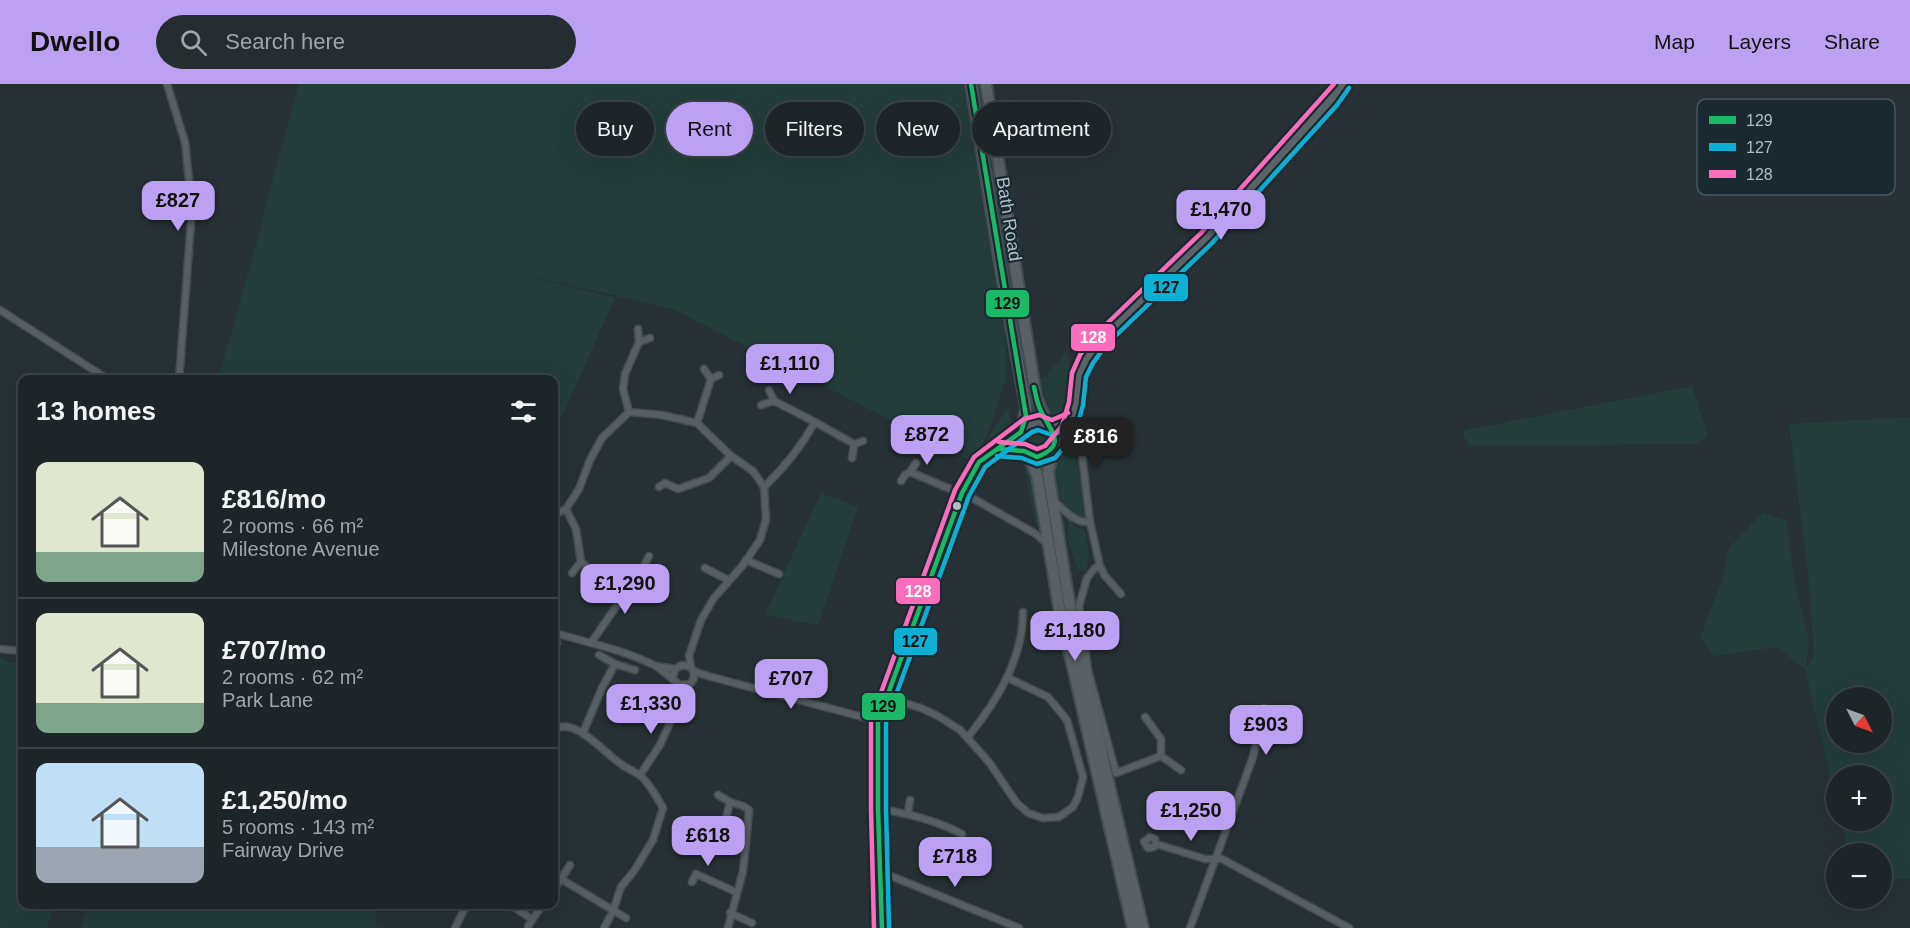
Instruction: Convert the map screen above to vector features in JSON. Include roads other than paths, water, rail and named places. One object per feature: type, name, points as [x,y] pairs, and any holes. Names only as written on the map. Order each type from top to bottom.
[{"type":"main road","name":"Bath Road","points":[[971,84],[1004,288],[1026,406],[1020,441],[1036,476],[1059,607],[1133,928]]},
{"type":"main road","name":"Bath Road","points":[[986,84],[1036,396],[1055,435],[1054,445]]},
{"type":"main road","points":[[998,449],[1027,453],[1037,457],[1050,452],[1066,434],[1076,403],[1079,375],[1086,359],[1100,340],[1206,238],[1343,84]]},
{"type":"main road","points":[[882,928],[878,721],[962,493],[979,462],[1033,423],[1061,426],[1071,420]]},
{"type":"main road","points":[[1054,445],[1048,473],[1071,614],[1143,928]]},
{"type":"street","points":[[167,84],[185,142],[192,209],[179,375]]},
{"type":"street","points":[[0,310],[101,375]]},
{"type":"street","points":[[630,412],[623,388],[639,342],[638,329]]},
{"type":"street","points":[[639,342],[650,338]]},
{"type":"street","points":[[704,369],[711,379]]},
{"type":"street","points":[[697,423],[711,379],[719,375]]},
{"type":"street","points":[[769,390],[774,401],[854,444],[863,441]]},
{"type":"street","points":[[761,405],[774,401]]},
{"type":"street","points":[[558,513],[566,509],[579,489],[590,460],[602,438],[630,412],[662,415],[697,423],[731,456],[753,471],[764,487],[766,519],[760,540],[714,598],[701,620],[689,656],[675,669],[656,666],[558,634]]},
{"type":"street","points":[[764,487],[785,468],[804,443],[815,422]]},
{"type":"street","points":[[1066,434],[1076,441],[1082,455],[1090,522],[1100,566],[1105,576],[1121,594]]},
{"type":"street","points":[[852,458],[854,444]]},
{"type":"street","points":[[659,477],[662,485],[678,489],[709,478],[731,456]]},
{"type":"street","points":[[901,481],[916,463]]},
{"type":"street","points":[[910,472],[962,493],[1036,534],[1047,544]]},
{"type":"street","points":[[1052,500],[1075,518],[1090,522]]},
{"type":"street","points":[[566,509],[576,529],[581,562],[589,569]]},
{"type":"street","points":[[591,643],[649,556]]},
{"type":"street","points":[[746,560],[777,573],[771,579]]},
{"type":"street","points":[[572,573],[581,562]]},
{"type":"street","points":[[644,566],[653,570]]},
{"type":"street","points":[[1100,566],[1095,568],[1087,578],[1079,606],[1088,670],[1116,773],[1161,756]]},
{"type":"street","points":[[705,568],[728,580]]},
{"type":"street","points":[[968,737],[985,716],[1008,678],[1023,629],[1023,612]]},
{"type":"street","points":[[0,649],[18,651]]},
{"type":"street","points":[[599,655],[615,664],[635,670]]},
{"type":"street","points":[[640,776],[660,745],[678,702],[694,676],[689,656]]},
{"type":"street","points":[[583,734],[602,688],[615,664]]},
{"type":"street","points":[[682,664],[708,676],[878,721]]},
{"type":"street","points":[[656,666],[675,680],[689,683],[708,676]]},
{"type":"street","points":[[675,669],[678,702]]},
{"type":"street","points":[[888,698],[930,712],[951,723],[968,737],[989,762],[1016,802],[1028,813],[1043,818],[1059,817],[1073,807],[1083,777],[1067,720],[1047,698],[1008,678]]},
{"type":"street","points":[[1190,928],[1253,756],[1264,708]]},
{"type":"street","points":[[1145,717],[1161,739],[1161,756]]},
{"type":"street","points":[[558,726],[568,726],[583,734],[620,764],[640,776],[654,791],[663,808],[653,840],[621,887],[613,911],[604,928]]},
{"type":"street","points":[[1161,756],[1181,770]]},
{"type":"street","points":[[718,795],[748,810],[743,871],[730,913],[728,928]]},
{"type":"street","points":[[908,813],[910,800]]},
{"type":"street","points":[[730,802],[723,831],[729,837],[746,843]]},
{"type":"street","points":[[878,808],[952,824],[962,834]]},
{"type":"street","points":[[1156,844],[1205,859],[1222,860],[1349,928]]},
{"type":"street","points":[[558,883],[570,865]]},
{"type":"street","points":[[692,882],[698,866]]},
{"type":"street","points":[[881,872],[1018,928]]},
{"type":"street","points":[[696,874],[736,892]]},
{"type":"street","points":[[561,879],[626,918]]},
{"type":"street","points":[[455,928],[464,909]]},
{"type":"street","points":[[517,909],[532,919]]},
{"type":"street","points":[[528,926],[539,909]]},
{"type":"street","points":[[730,913],[752,923]]},
{"type":"street","points":[[1331,928],[1334,921]]}]
